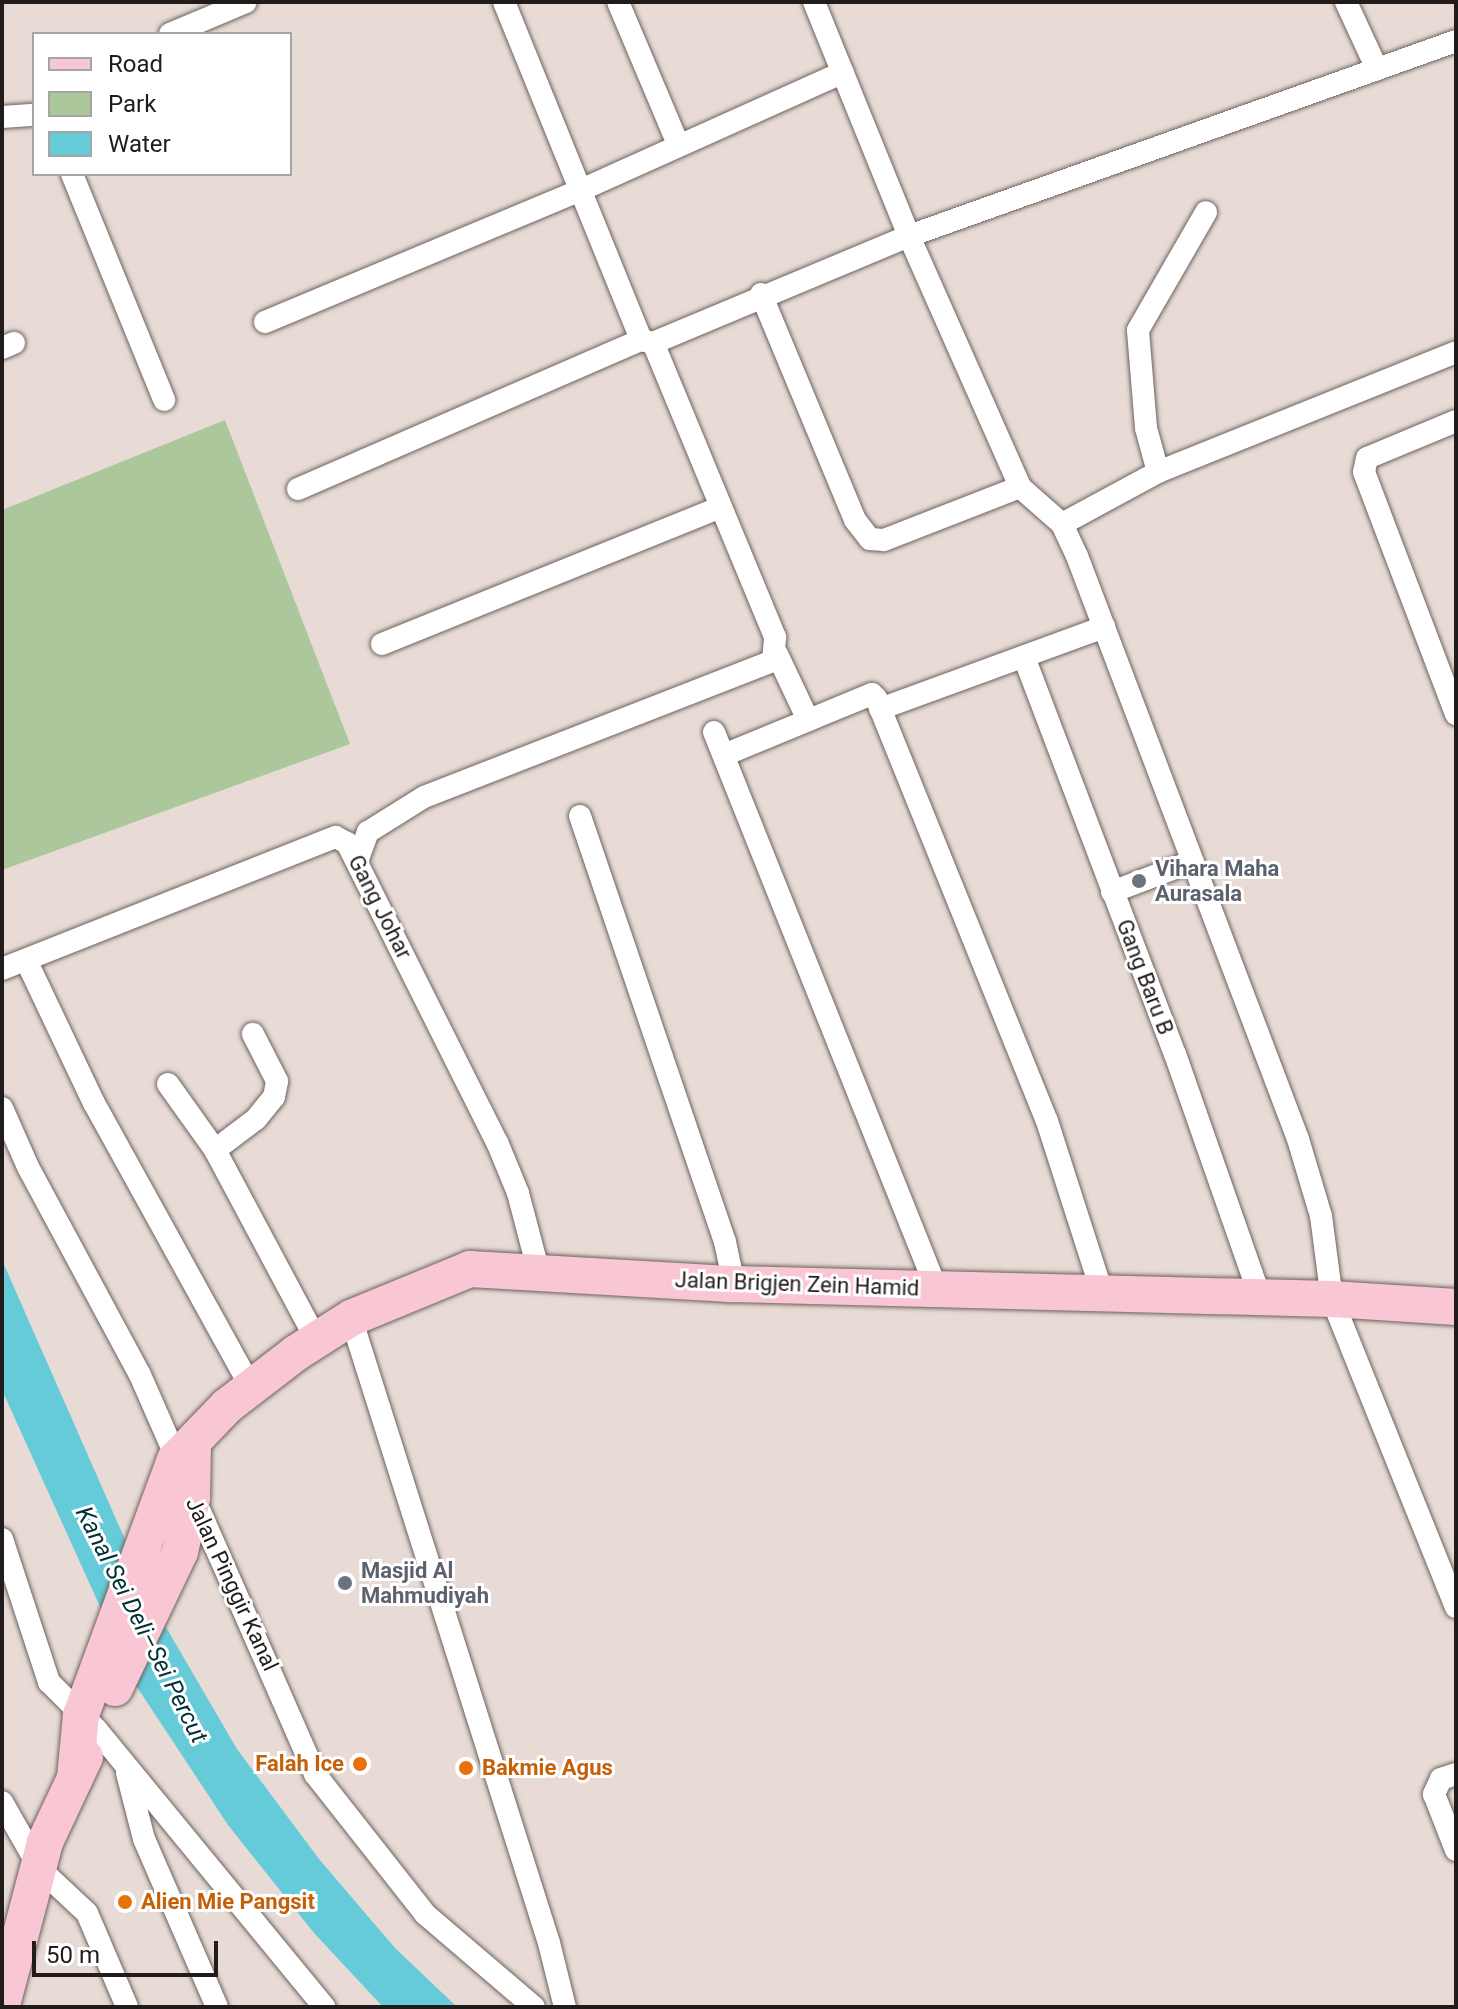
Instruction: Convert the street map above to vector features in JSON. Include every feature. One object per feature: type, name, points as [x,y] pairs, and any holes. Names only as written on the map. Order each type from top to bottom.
[{"type":"main road","name":"Jalan Brigjen Zein Hamid","points":[[2,2005],[11,1933],[40,1869],[45,1842],[75,1778],[90,1718],[155,1524],[184,1453],[250,1386],[351,1318],[470,1269],[538,1269],[734,1284],[1332,1299],[1456,1307]]},
{"type":"main road","name":"Jalan Brigjen Zein Hamid","points":[[90,1718],[180,1552],[192,1498],[184,1453]]},
{"type":"street","points":[[175,32],[246,2]]},
{"type":"street","points":[[504,2],[581,190],[775,637],[777,654],[808,720]]},
{"type":"street","points":[[618,2],[678,144]]},
{"type":"street","points":[[814,2],[909,236],[1020,487],[1062,524],[1104,627],[1309,1174],[1332,1299],[1456,1607]]},
{"type":"street","points":[[1346,2],[1377,69]]},
{"type":"street","points":[[298,489],[761,294],[909,236],[1456,41]]},
{"type":"street","points":[[265,322],[581,190],[843,72]]},
{"type":"street","points":[[2,117],[32,115]]},
{"type":"street","points":[[73,176],[164,400]]},
{"type":"street","points":[[1158,472],[1146,428],[1138,330],[1206,212]]},
{"type":"street","points":[[761,294],[855,520],[870,539],[884,540],[1020,487]]},
{"type":"street","points":[[1062,524],[1158,472],[1456,352]]},
{"type":"street","points":[[1456,421],[1367,458],[1364,472],[1456,714]]},
{"type":"street","points":[[382,644],[719,508]]},
{"type":"street","points":[[880,709],[1104,627]]},
{"type":"street","points":[[358,859],[368,832],[424,797],[764,665],[777,654]]},
{"type":"street","name":"Gang Baru B","points":[[1024,657],[1261,1299]]},
{"type":"street","points":[[724,755],[872,694],[1047,1121],[1102,1292]]},
{"type":"street","points":[[714,732],[937,1290]]},
{"type":"street","points":[[580,816],[725,1242],[734,1284]]},
{"type":"street","name":"Gang Johar","points":[[2,969],[336,837],[358,859],[497,1142],[518,1193],[538,1269]]},
{"type":"street","points":[[1112,892],[1191,862]]},
{"type":"street","points":[[26,960],[94,1103],[250,1386]]},
{"type":"street","points":[[215,1150],[256,1119],[274,1097],[277,1081],[253,1034]]},
{"type":"street","points":[[168,1084],[215,1150],[317,1341]]},
{"type":"street","points":[[2,1108],[140,1375],[184,1453]]},
{"type":"street","points":[[351,1318],[549,1943],[565,2007]]},
{"type":"street","name":"Jalan Pinggir Kanal","points":[[192,1498],[315,1774],[425,1914],[534,2007]]},
{"type":"street","points":[[2,1539],[43,1670],[90,1718],[125,1767],[324,2007]]},
{"type":"street","points":[[125,1767],[144,1839],[217,2007]]},
{"type":"street","points":[[1456,1774],[1441,1779],[1434,1794],[1456,1850]]},
{"type":"street","points":[[2,1802],[40,1869],[87,1913],[127,2007]]},
{"type":"green space","points":[[225,420],[350,744],[2,870],[2,510]]},
{"type":"water","name":"Kanal Sei Deli–Sei Percut","points":[[2,1260],[156,1610],[237,1749],[319,1859],[395,1948],[457,2007],[383,2007],[314,1933],[228,1825],[135,1684],[2,1390]]},
{"type":"place","name":"Vihara Maha Aurasala","points":[[1139,881]]},
{"type":"place","name":"Masjid Al Mahmudiyah","points":[[345,1583]]},
{"type":"place","name":"Falah Ice","points":[[360,1764]]},
{"type":"place","name":"Bakmie Agus","points":[[466,1768]]},
{"type":"place","name":"Alien Mie Pangsit","points":[[125,1902]]}]
